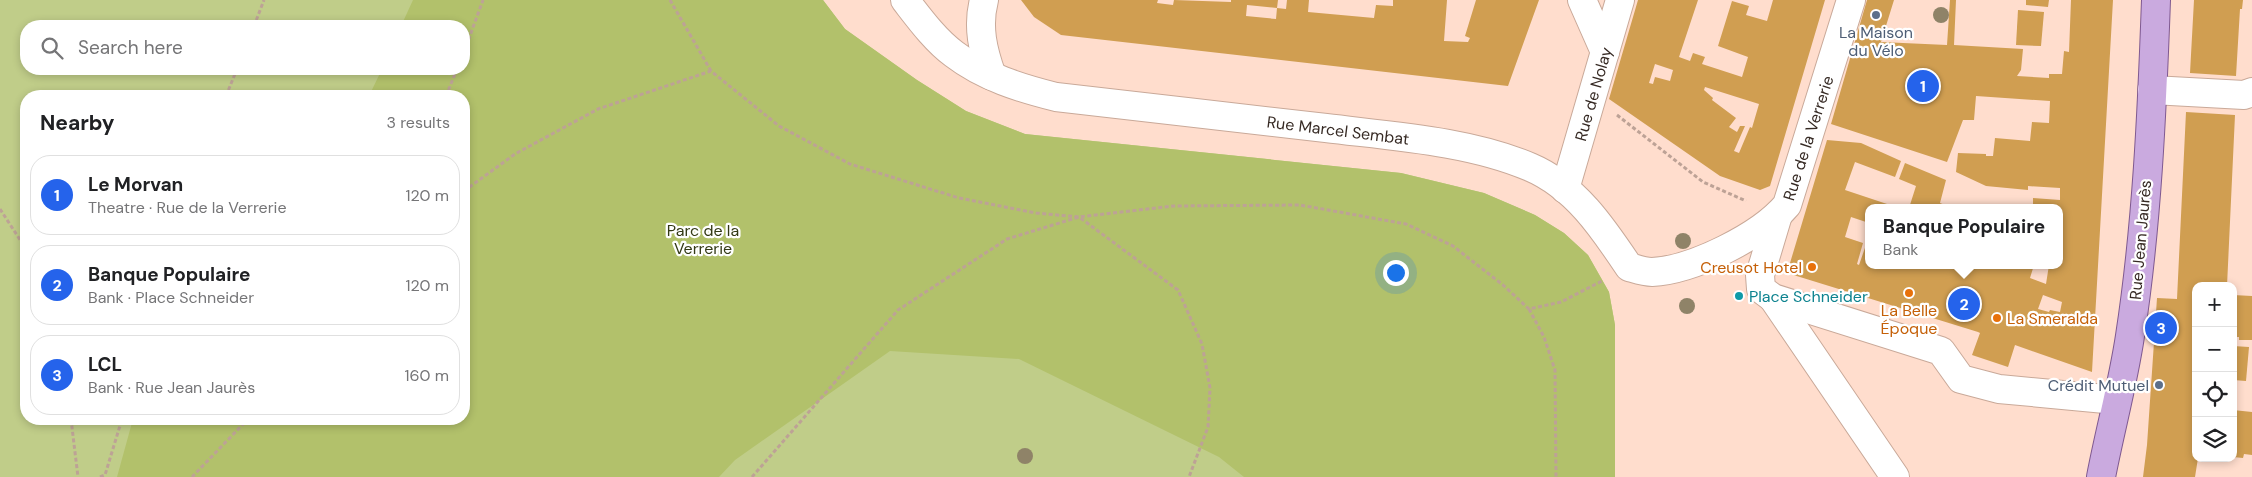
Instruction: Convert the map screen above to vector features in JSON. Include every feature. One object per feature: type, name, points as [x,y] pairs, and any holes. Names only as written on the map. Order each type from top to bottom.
[{"type":"main road","name":"Rue Jean Jaurès","points":[[2101,477],[2130,337],[2138,270],[2152,90],[2156,0]]},
{"type":"street","name":"Rue Marcel Sembat","points":[[905,0],[952,53],[992,76],[1022,88],[1056,97],[1378,134],[1481,151],[1531,167],[1566,189],[1595,218],[1629,267],[1642,270]]},
{"type":"street","points":[[984,0],[981,11],[981,35],[992,76]]},
{"type":"street","points":[[1582,0],[1605,52]]},
{"type":"street","name":"Rue de Nolay","points":[[1566,189],[1620,0]]},
{"type":"street","name":"Rue de la Verrerie","points":[[1642,270],[1651,272],[1680,267],[1728,249],[1778,215],[1787,205],[1794,188],[1852,0]]},
{"type":"street","points":[[2152,90],[2244,95],[2252,92]]},
{"type":"street","points":[[1778,215],[1760,275],[1761,289],[1774,298],[1941,351],[1961,379],[1999,390],[2116,400]]},
{"type":"street","points":[[1774,298],[1895,477]]},
{"type":"path","points":[[256,20],[264,0]]},
{"type":"path","points":[[470,36],[484,0]]},
{"type":"path","points":[[670,0],[711,71],[779,126],[850,164],[959,198],[1036,213],[1079,217],[1178,290],[1202,344],[1210,388],[1208,427],[1189,477]]},
{"type":"path","points":[[470,187],[515,154],[598,108],[711,71]]},
{"type":"path","points":[[228,90],[235,75]]},
{"type":"path","points":[[449,90],[455,75]]},
{"type":"path","points":[[1593,92],[1615,113],[1703,182],[1778,215]]},
{"type":"path","points":[[752,477],[898,310],[1008,239],[1079,217],[1173,206],[1300,205],[1406,224],[1454,246],[1503,285],[1529,309],[1544,337],[1555,370],[1556,477]]},
{"type":"path","points":[[0,209],[20,240]]},
{"type":"path","points":[[1529,309],[1561,302],[1606,279]]},
{"type":"path","points":[[72,425],[78,477]]},
{"type":"path","points":[[100,477],[105,475],[120,425]]},
{"type":"path","points":[[192,477],[242,425]]},
{"type":"green space","name":"Parc de la Verrerie","points":[[0,0],[823,0],[845,29],[917,80],[966,111],[1025,134],[1401,173],[1484,193],[1535,215],[1564,233],[1588,255],[1609,292],[1615,325],[1615,477],[0,477]]},
{"type":"green space","name":"Parc de la Verrerie","points":[[413,0],[823,0],[845,29],[917,80],[966,111],[1025,134],[1401,173],[1484,193],[1535,215],[1564,233],[1588,255],[1609,292],[1615,325],[1615,477],[1244,477],[1219,457],[1019,359],[890,351],[735,460],[719,477],[117,477],[131,425],[470,425],[470,90],[372,90],[379,75],[470,75],[470,20],[404,20]]},
{"type":"building","points":[[1021,0],[1158,0],[1157,3],[1173,5],[1174,0],[1231,2],[1231,0],[1278,0],[1277,8],[1286,9],[1287,0],[1309,0],[1308,12],[1374,18],[1376,5],[1393,6],[1393,0],[1447,0],[1444,41],[1468,42],[1470,38],[1465,36],[1476,0],[1539,0],[1508,86],[1061,35],[1034,17]],"holes":[[[1247,5],[1277,8],[1276,19],[1246,16]]]},
{"type":"building","points":[[1638,0],[1698,0],[1679,57],[1690,61],[1693,53],[1705,57],[1702,64],[1742,77],[1748,57],[1718,46],[1732,1],[1749,6],[1746,15],[1767,21],[1773,0],[1825,0],[1770,186],[1760,190],[1720,176],[1609,99]],"holes":[[[1655,64],[1673,70],[1670,81],[1655,77],[1653,84],[1649,83]],[[1705,87],[1759,104],[1752,128],[1750,127],[1739,153],[1734,151],[1745,126],[1740,126],[1737,132],[1729,127],[1736,118],[1712,100],[1713,98],[1704,90]]]},
{"type":"building","points":[[1867,0],[1894,0],[1881,42],[1947,45],[1950,0],[1956,0],[1954,45],[2023,49],[2021,70],[2017,76],[2049,78],[2049,74],[2062,74],[2064,51],[2069,52],[2071,0],[2113,0],[2092,372],[2015,345],[2008,367],[1972,355],[1980,333],[1978,332],[1787,273],[1827,140],[1861,143],[1901,161],[1895,177],[1855,162],[1845,190],[1887,204],[1865,204],[1865,222],[1851,217],[1845,237],[1863,243],[1857,264],[1859,265],[1865,248],[1865,269],[2033,269],[2030,278],[2046,284],[2048,269],[2063,269],[2063,204],[2033,204],[2033,198],[2060,200],[2060,188],[2028,186],[2028,190],[1986,186],[1956,172],[1958,153],[1993,156],[1995,138],[2030,141],[2032,122],[2049,123],[2050,101],[1976,96],[1974,120],[1963,120],[1947,162],[1831,124]],"holes":[[[2043,295],[2062,302],[2060,312],[2038,309]]]},
{"type":"building","points":[[2026,0],[2049,0],[2048,7],[2026,5]]},
{"type":"building","points":[[2194,0],[2243,0],[2242,9],[2240,9],[2236,76],[2190,73]]},
{"type":"building","points":[[2018,10],[2044,12],[2041,46],[2016,45]]},
{"type":"building","points":[[2186,112],[2235,115],[2227,282],[2192,282],[2192,462],[2197,462],[2195,477],[2143,477],[2157,298],[2177,299]]},
{"type":"building","points":[[1905,163],[1946,180],[1940,203],[1942,204],[1910,204],[1916,186],[1899,179]]},
{"type":"building","points":[[2237,295],[2252,296],[2252,340],[2239,340],[2239,337],[2237,337]]},
{"type":"building","points":[[2237,346],[2249,347],[2246,381],[2237,380]]},
{"type":"building","points":[[2237,410],[2252,412],[2252,455],[2244,454],[2243,458],[2237,457]]},
{"type":"place","name":"La Maison du Vélo","points":[[1876,15]]},
{"type":"place","name":"Le Morvan","points":[[1923,86]]},
{"type":"place","name":"Creusot Hotel","points":[[1812,267]]},
{"type":"place","name":"La Belle Époque","points":[[1909,293]]},
{"type":"place","name":"Place Schneider","points":[[1739,296]]},
{"type":"place","name":"Banque Populaire","points":[[1964,304]]},
{"type":"place","name":"La Smeralda","points":[[1997,318]]},
{"type":"place","name":"LCL","points":[[2161,328]]},
{"type":"place","name":"Crédit Mutuel","points":[[2159,385]]}]
